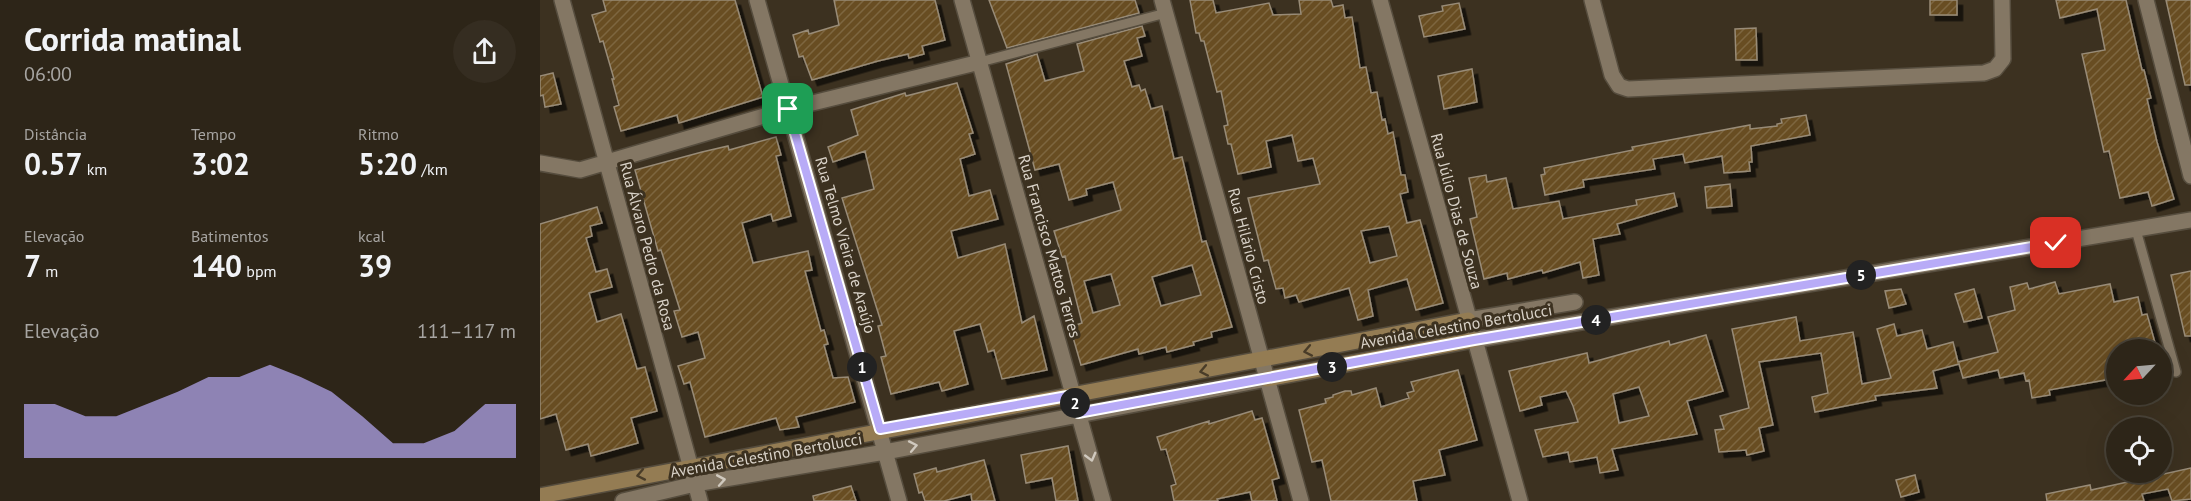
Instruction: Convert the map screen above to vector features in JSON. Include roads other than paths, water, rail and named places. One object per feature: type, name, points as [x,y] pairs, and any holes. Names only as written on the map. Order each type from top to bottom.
[{"type":"street","name":"Rua Álvaro Pedro da Rosa","points":[[562,0],[700,501]]},
{"type":"street","name":"Rua Telmo Vieira de Araújo","points":[[757,0],[899,501]]},
{"type":"street","name":"Rua Francisco Mattos Terres","points":[[962,0],[1102,501]]},
{"type":"street","name":"Rua Júlio Dias de Souza","points":[[1380,0],[1520,501]]},
{"type":"street","points":[[1592,0],[1612,75],[1619,86],[1628,89],[1984,73],[1995,69],[2002,58],[2002,0]]},
{"type":"street","points":[[2146,0],[2191,176]]},
{"type":"street","name":"Rua Hilário Cristo","points":[[1164,7],[1300,501]]},
{"type":"street","points":[[540,163],[580,170],[788,109],[980,62]]},
{"type":"street","name":"Avenida Celestino Bertolucci","points":[[623,501],[695,484],[885,452],[1078,413],[1474,340],[2191,220]]},
{"type":"street","name":"Avenida Celestino Bertolucci","points":[[540,496],[880,429],[1575,302]]},
{"type":"lane","points":[[980,62],[1164,7]]},
{"type":"lane","points":[[2136,230],[2176,372]]}]
